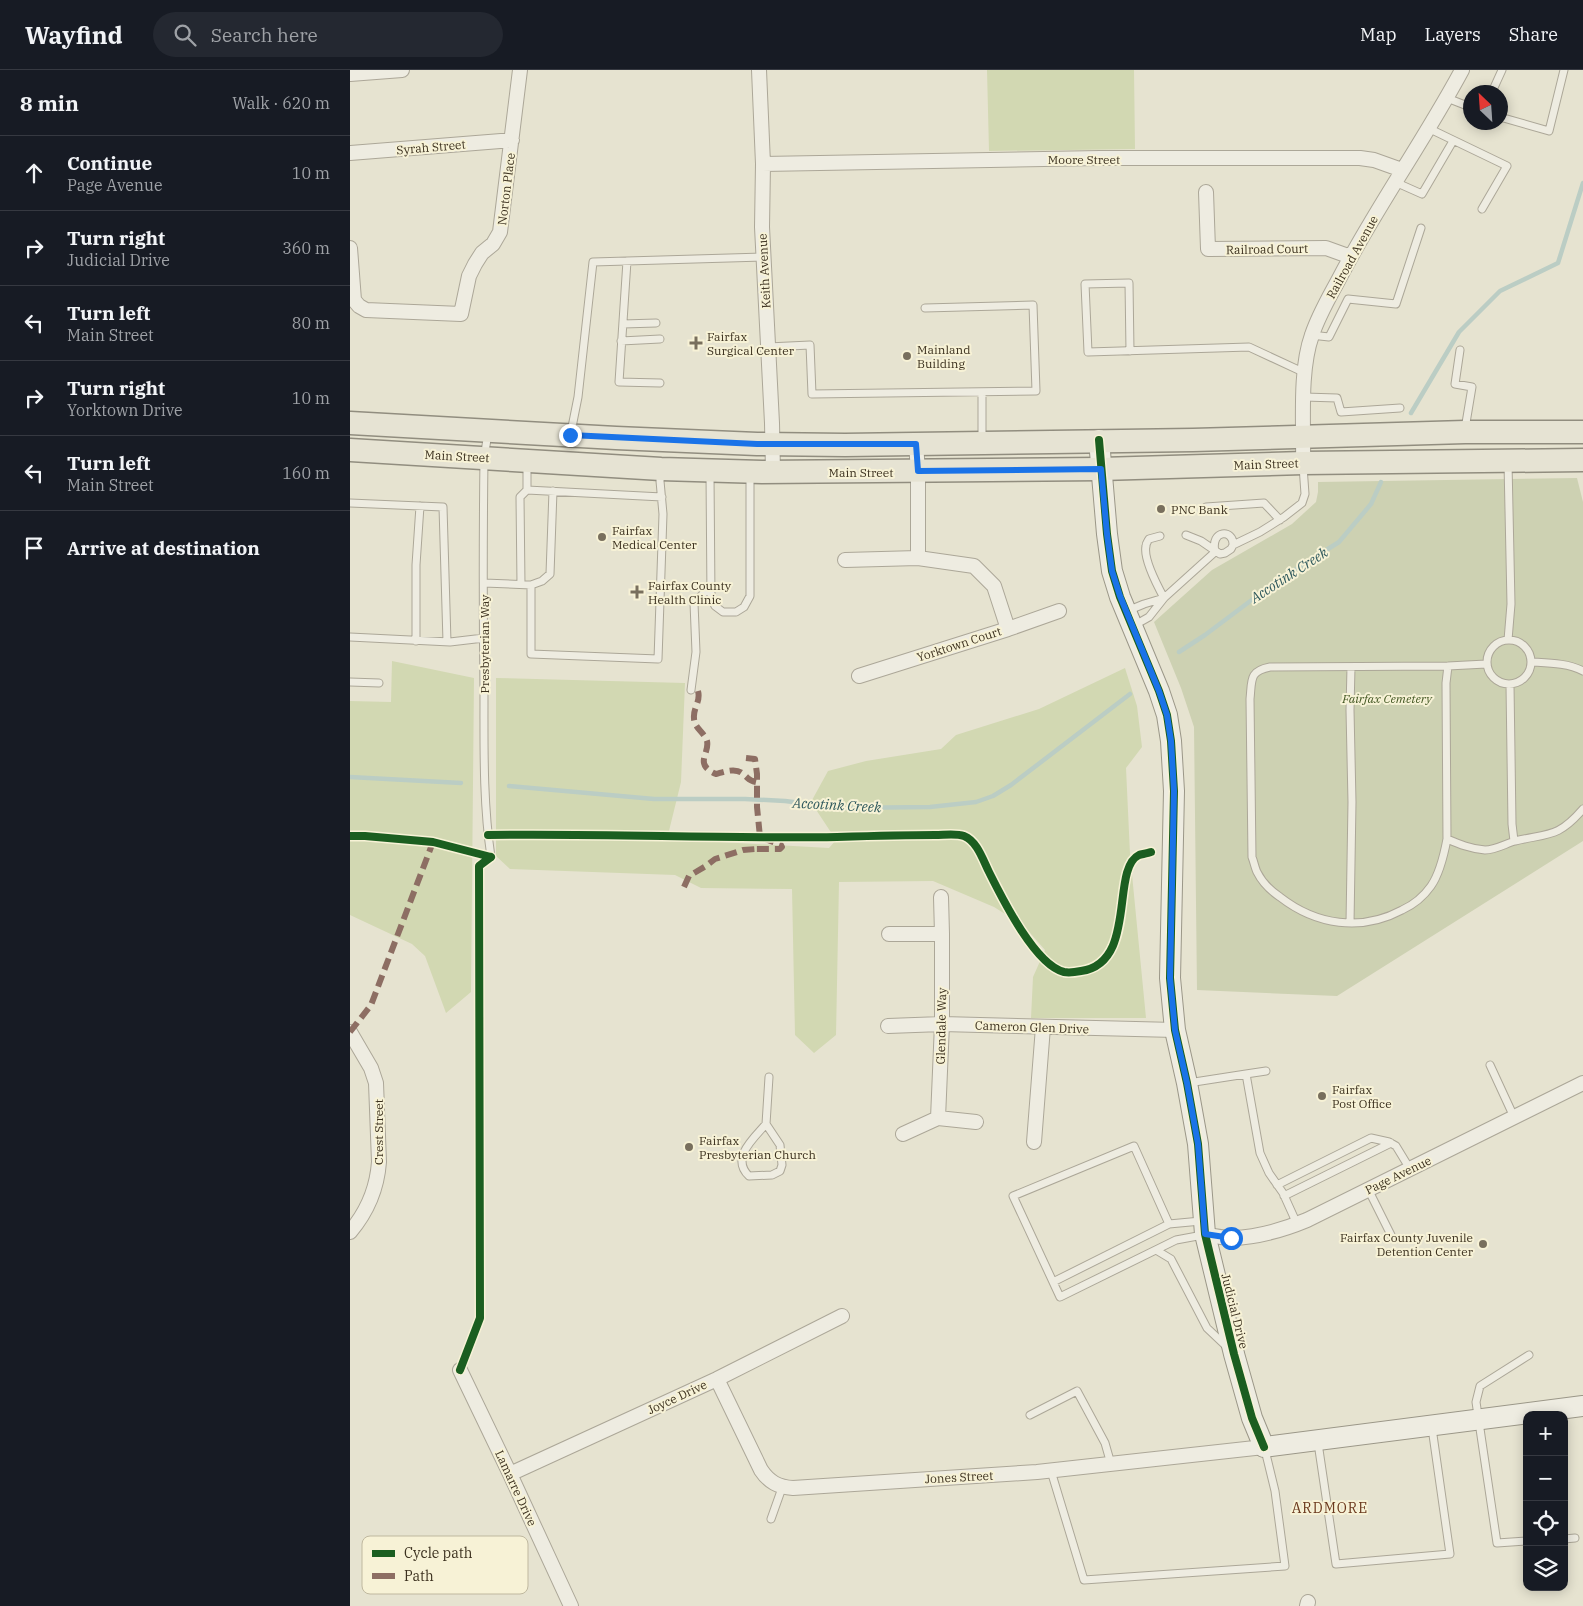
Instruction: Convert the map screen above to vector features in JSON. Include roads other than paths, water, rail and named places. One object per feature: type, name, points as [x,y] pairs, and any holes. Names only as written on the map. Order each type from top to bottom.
[{"type":"main road","points":[[350,423],[772,444],[916,444],[1465,432],[1583,432]]},
{"type":"main road","name":"Main Street","points":[[350,450],[661,469],[750,472],[1101,469],[1303,463],[1583,460]]},
{"type":"street","points":[[350,74],[402,70]]},
{"type":"street","name":"Norton Place","points":[[350,248],[354,300],[359,306],[366,310],[461,314],[469,276],[474,264],[482,253],[493,244],[500,232],[520,70]]},
{"type":"street","name":"Keith Avenue","points":[[759,70],[763,164],[762,227],[772,472]]},
{"type":"street","name":"Railroad Avenue","points":[[1303,463],[1305,373],[1312,335],[1321,313],[1351,256],[1462,70]]},
{"type":"street","name":"Syrah Street","points":[[350,153],[512,140]]},
{"type":"street","name":"Moore Street","points":[[763,164],[1100,158],[1360,158],[1374,160],[1399,176]]},
{"type":"street","name":"Railroad Court","points":[[1206,192],[1208,249],[1326,248],[1351,256]]},
{"type":"street","name":"Judicial Drive","points":[[1100,440],[1101,469],[1112,571],[1159,691],[1167,715],[1171,741],[1174,791],[1170,978],[1175,1030],[1198,1144],[1205,1228],[1234,1354],[1252,1418],[1264,1447]]},
{"type":"street","points":[[916,444],[918,471],[918,558]]},
{"type":"street","points":[[845,560],[918,558],[974,566],[994,586],[1008,629]]},
{"type":"street","name":"Yorktown Court","points":[[859,676],[1059,611]]},
{"type":"street","name":"Glendale Way","points":[[938,1118],[942,1024],[941,897]]},
{"type":"street","points":[[889,934],[942,934]]},
{"type":"street","name":"Cameron Glen Drive","points":[[888,1026],[942,1024],[1175,1030]]},
{"type":"street","points":[[1034,1142],[1042,1027]]},
{"type":"street","name":"Crest Street","points":[[350,1032],[371,1068],[376,1083],[379,1162],[378,1174],[365,1212],[350,1232]]},
{"type":"street","name":"Page Avenue","points":[[1205,1228],[1231,1238],[1273,1233],[1297,1224],[1583,1083]]},
{"type":"street","points":[[903,1134],[938,1118],[976,1122]]},
{"type":"street","name":"Joyce Drive","points":[[510,1474],[717,1379],[842,1316]]},
{"type":"street","name":"Lamarre Drive","points":[[460,1370],[571,1606]]},
{"type":"street","points":[[717,1379],[765,1477],[782,1488]]},
{"type":"street","points":[[1264,1447],[1583,1406]]},
{"type":"street","name":"Jones Street","points":[[782,1488],[1051,1471],[1264,1447]]},
{"type":"lane","points":[[1495,85],[1502,70]]},
{"type":"lane","points":[[1508,119],[1549,131],[1564,70]]},
{"type":"lane","points":[[1447,98],[1463,104]]},
{"type":"lane","points":[[1428,128],[1507,166],[1482,209]]},
{"type":"lane","points":[[1399,176],[1422,194],[1453,141]]},
{"type":"lane","points":[[1312,335],[1329,337],[1348,299],[1396,304],[1420,228]]},
{"type":"lane","points":[[570,435],[578,397],[593,262],[763,257]]},
{"type":"lane","points":[[627,261],[619,382],[660,383]]},
{"type":"lane","points":[[1130,351],[1129,282],[1085,284],[1088,352],[1130,351],[1250,347],[1305,373]]},
{"type":"lane","points":[[768,347],[810,346],[812,394],[1036,391],[1032,305],[925,308]]},
{"type":"lane","points":[[623,324],[656,323]]},
{"type":"lane","points":[[621,341],[660,339]]},
{"type":"lane","points":[[1460,350],[1455,384],[1472,387],[1465,432]]},
{"type":"lane","points":[[982,392],[982,442]]},
{"type":"lane","points":[[1304,396],[1337,398],[1341,412],[1400,408]]},
{"type":"lane","name":"Presbyterian Way","points":[[488,430],[484,458],[485,785],[491,857]]},
{"type":"lane","points":[[526,460],[528,472],[527,490]]},
{"type":"lane","points":[[1508,460],[1511,594],[1508,640]]},
{"type":"lane","points":[[1233,545],[1280,520],[1302,503],[1305,494],[1303,463]]},
{"type":"lane","points":[[531,585],[531,654],[658,660],[663,514],[660,481],[661,469]]},
{"type":"lane","points":[[710,471],[710,598],[715,606],[723,612],[736,612],[744,607],[750,596],[750,472]]},
{"type":"lane","points":[[521,584],[520,496],[527,490],[662,497]]},
{"type":"lane","points":[[484,583],[531,585],[542,581],[550,574],[553,491]]},
{"type":"lane","points":[[350,503],[443,507],[446,642]]},
{"type":"lane","points":[[1206,508],[1264,504],[1280,520]]},
{"type":"lane","points":[[416,641],[416,565],[420,506]]},
{"type":"lane","points":[[1186,535],[1201,541],[1215,552],[1220,554],[1231,550],[1234,540],[1231,536],[1221,534],[1216,537],[1214,541],[1215,552]]},
{"type":"lane","points":[[1160,536],[1149,539],[1145,546],[1149,567],[1156,585],[1164,598]]},
{"type":"lane","points":[[1130,618],[1149,617],[1164,598],[1215,552]]},
{"type":"lane","points":[[691,690],[696,652],[694,603],[710,587]]},
{"type":"lane","points":[[1130,618],[1144,604],[1164,598]]},
{"type":"lane","points":[[350,637],[446,642],[484,638]]},
{"type":"lane","points":[[1508,640],[1522,644],[1530,656],[1531,662],[1527,675],[1522,680],[1510,685],[1503,684],[1491,677],[1486,664],[1490,650],[1501,641],[1508,640]]},
{"type":"lane","points":[[1531,662],[1552,663],[1583,671]]},
{"type":"lane","points":[[1448,666],[1446,683],[1447,839],[1437,876],[1424,894],[1410,906],[1382,920],[1350,923],[1319,919],[1299,910],[1274,893],[1261,880],[1252,858],[1250,699],[1252,678],[1257,671],[1270,667],[1486,664]]},
{"type":"lane","points":[[1350,923],[1352,802],[1351,667]]},
{"type":"lane","points":[[350,682],[379,684]]},
{"type":"lane","points":[[1510,685],[1512,824],[1514,842]]},
{"type":"lane","points":[[1447,839],[1464,846],[1485,850],[1492,849],[1557,832],[1571,823],[1583,809]]},
{"type":"lane","points":[[1490,1064],[1514,1117]]},
{"type":"lane","points":[[1187,1083],[1266,1071]]},
{"type":"lane","points":[[1246,1074],[1260,1153],[1297,1224]]},
{"type":"lane","points":[[766,1124],[748,1144],[742,1157],[744,1171],[749,1176],[772,1175],[780,1171],[782,1164],[780,1145],[766,1124],[769,1077]]},
{"type":"lane","points":[[1277,1185],[1371,1138],[1391,1143],[1398,1150],[1410,1169]]},
{"type":"lane","points":[[1284,1196],[1391,1143]]},
{"type":"lane","points":[[1169,1224],[1134,1146],[1013,1196],[1060,1297],[1176,1240],[1205,1228]]},
{"type":"lane","points":[[1368,1189],[1391,1235]]},
{"type":"lane","points":[[1053,1282],[1169,1224],[1205,1228]]},
{"type":"lane","points":[[1156,1250],[1171,1259],[1207,1328],[1234,1354]]},
{"type":"lane","points":[[1523,1541],[1497,1543],[1476,1402],[1480,1386],[1529,1355]]},
{"type":"lane","points":[[1030,1415],[1077,1391],[1105,1443],[1111,1465]]},
{"type":"lane","points":[[1317,1440],[1336,1564],[1450,1554],[1431,1426]]},
{"type":"lane","points":[[1051,1471],[1084,1580],[1285,1566],[1275,1491],[1264,1447]]},
{"type":"lane","points":[[771,1520],[782,1488]]},
{"type":"lane","points":[[1568,1538],[1575,1538]]},
{"type":"waterway","name":"Accotink Creek","points":[[1411,413],[1459,332],[1500,291],[1558,263],[1583,183]]},
{"type":"waterway","name":"Accotink Creek","points":[[1179,652],[1273,584],[1339,542],[1371,504],[1381,482]]},
{"type":"waterway","name":"Accotink Creek","points":[[509,786],[654,799],[745,799],[785,801],[843,808],[930,807],[976,802],[993,796],[1011,785],[1130,694]]},
{"type":"waterway","name":"Accotink Creek","points":[[350,777],[461,783]]},
{"type":"place","name":"Fairfax Surgical Center","points":[[696,343]]},
{"type":"place","name":"Mainland Building","points":[[907,356]]},
{"type":"place","name":"PNC Bank","points":[[1161,509]]},
{"type":"place","name":"Fairfax Medical Center","points":[[602,537]]},
{"type":"place","name":"Fairfax County Health Clinic","points":[[637,592]]},
{"type":"place","name":"Fairfax Post Office","points":[[1322,1096]]},
{"type":"place","name":"Fairfax Presbyterian Church","points":[[689,1147]]},
{"type":"place","name":"Fairfax County Juvenile Detention Center","points":[[1483,1244]]},
{"type":"district","name":"ARDMORE","points":[[1330,1508]]},
{"type":"park label","name":"Fairfax Cemetery","points":[[1387,698]]}]
